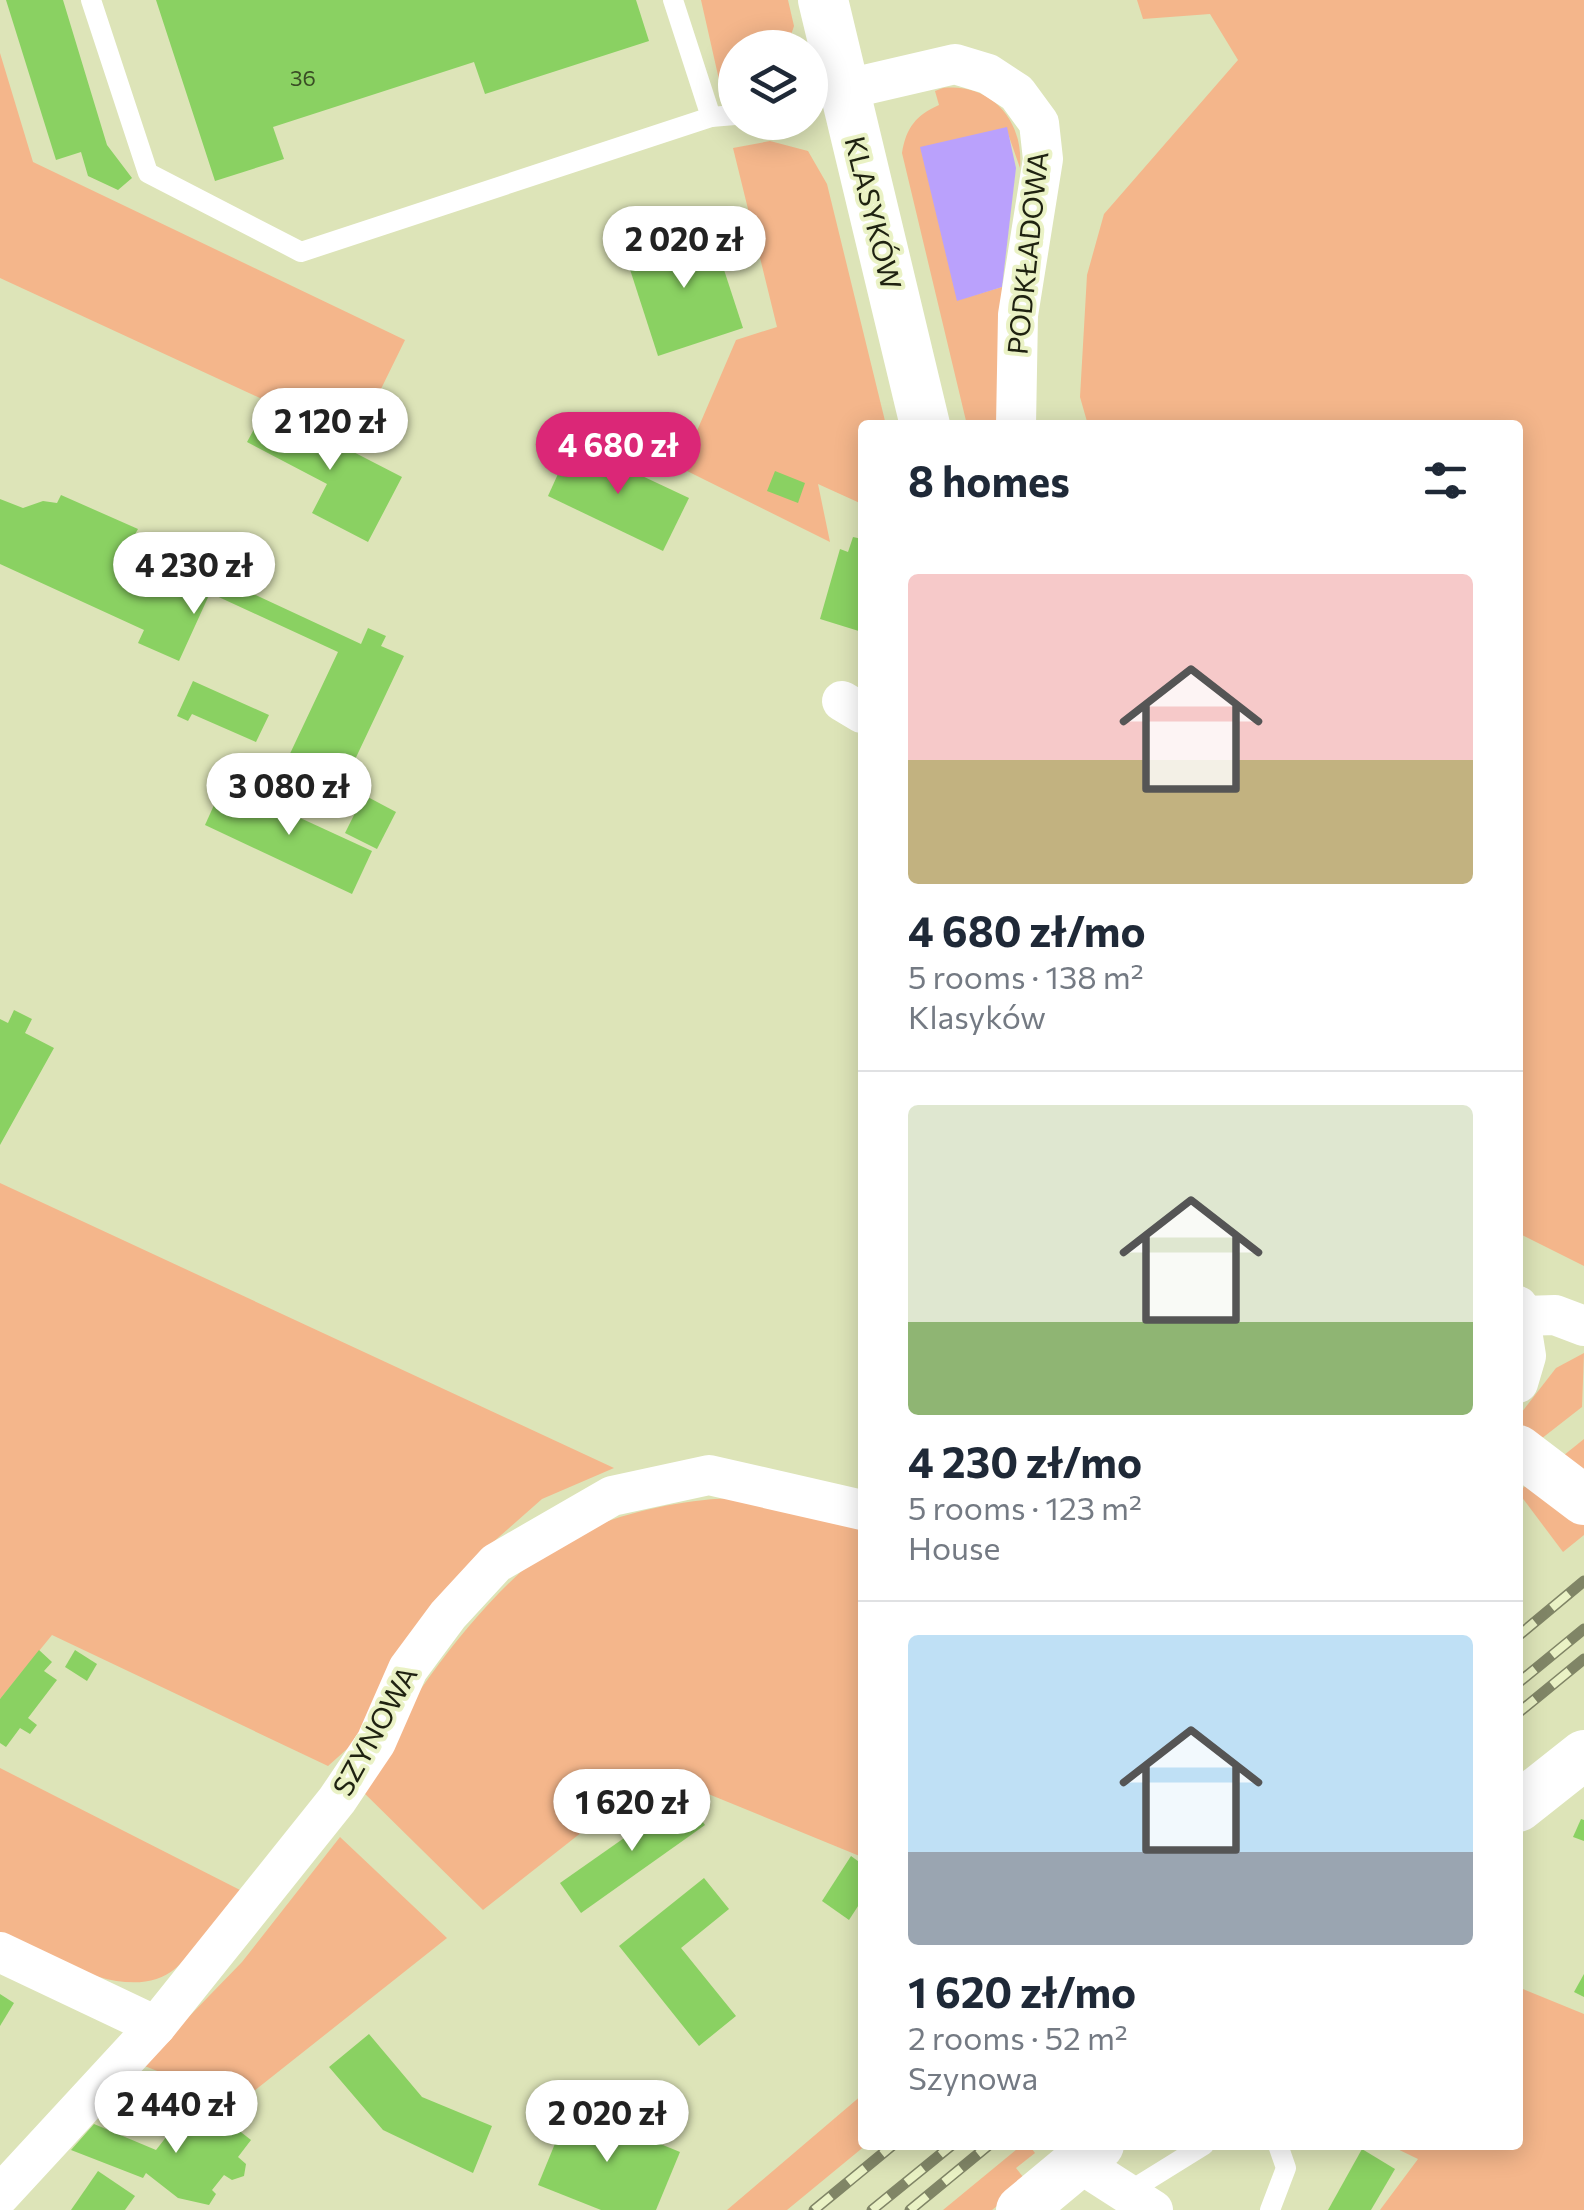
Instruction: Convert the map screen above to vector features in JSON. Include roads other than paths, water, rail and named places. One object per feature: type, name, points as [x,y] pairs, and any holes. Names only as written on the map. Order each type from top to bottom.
[{"type":"street","name":"KLASYKÓW","points":[[823,0],[824,30]]},
{"type":"street","name":"PODKŁADOWA","points":[[828,95],[955,64],[988,74],[1018,93],[1038,123],[1043,160],[1018,315],[1016,420]]},
{"type":"street","name":"KLASYKÓW","points":[[828,98],[924,420]]},
{"type":"street","points":[[1523,1311],[1556,1315],[1584,1326]]},
{"type":"street","points":[[1523,1334],[1523,1366]]},
{"type":"street","points":[[1523,1454],[1584,1500]]},
{"type":"street","name":"SZYNOWA","points":[[0,2196],[156,2026],[338,1800],[376,1742],[408,1669],[448,1615],[496,1563],[612,1496],[708,1475],[858,1509]]},
{"type":"street","points":[[1523,1803],[1584,1755]]},
{"type":"street","points":[[0,1952],[156,2026]]},
{"type":"street","points":[[1021,2210],[1088,2154],[1138,2203]]},
{"type":"lane","points":[[91,0],[148,173],[301,252],[718,117]]},
{"type":"lane","points":[[672,0],[711,117]]},
{"type":"lane","points":[[1138,2203],[1198,2150]]},
{"type":"lane","points":[[1270,2210],[1286,2168],[1280,2150]]},
{"type":"railway","points":[[1523,1632],[1584,1581]]},
{"type":"railway","points":[[1523,1679],[1584,1629]]},
{"type":"railway","points":[[1523,1709],[1584,1659]]},
{"type":"railway","points":[[814,2210],[887,2150]]},
{"type":"railway","points":[[872,2210],[946,2150]]},
{"type":"railway","points":[[910,2210],[983,2150]]}]
